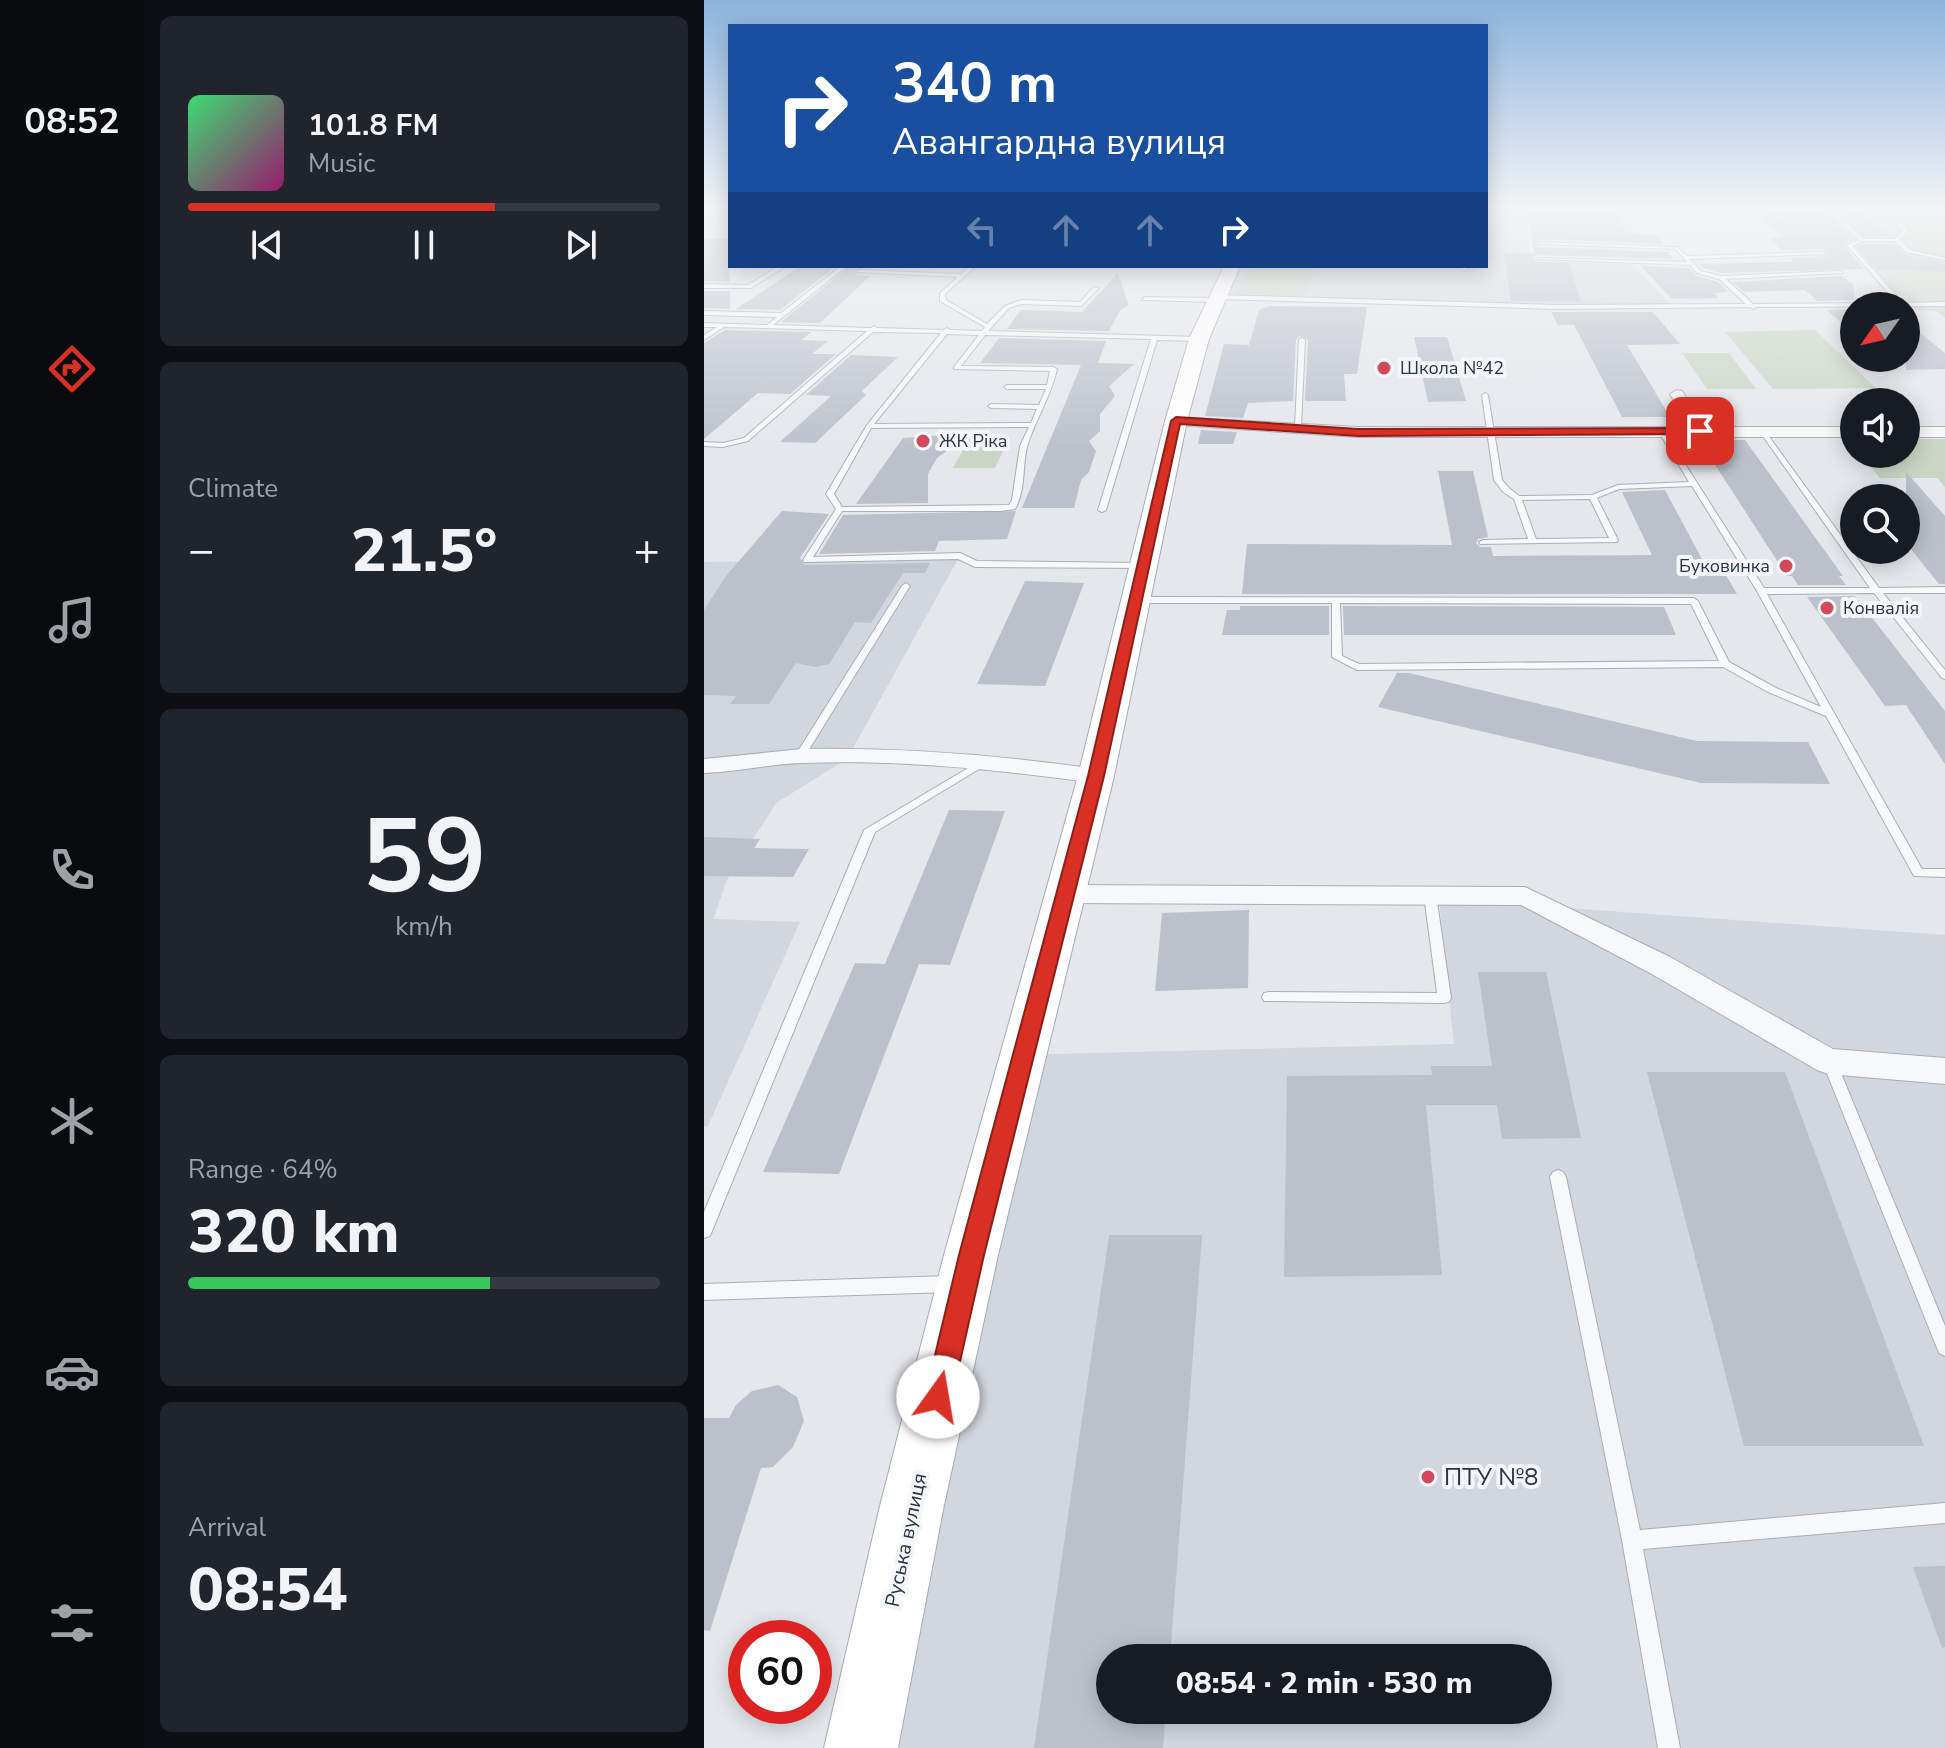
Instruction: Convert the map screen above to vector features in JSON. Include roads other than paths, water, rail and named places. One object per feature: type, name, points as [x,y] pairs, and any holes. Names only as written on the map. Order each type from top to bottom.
[{"type":"main road","name":"Руська вулиця","points":[[861,1748],[911,1510],[965,1284],[1096,776],[1176,421],[1216,301]]},
{"type":"street","points":[[1677,394],[1700,431]]},
{"type":"street","points":[[1176,421],[1358,432],[1840,432]]},
{"type":"street","points":[[1920,432],[1945,432]]},
{"type":"street","points":[[704,766],[728,766],[800,756],[985,761],[1096,776]]},
{"type":"street","points":[[1064,894],[1525,896],[1660,965],[1828,1061],[1945,1071]]},
{"type":"lane","points":[[769,326],[814,290]]},
{"type":"lane","points":[[946,290],[942,294],[943,301],[986,329]]},
{"type":"lane","points":[[840,509],[1012,507],[1016,500],[1024,446],[1050,387],[1054,369],[956,368],[1007,307],[1021,302],[1081,304],[1095,290]]},
{"type":"lane","points":[[1734,290],[1753,307]]},
{"type":"lane","points":[[1144,299],[1445,305],[1840,305]]},
{"type":"lane","points":[[704,325],[986,329],[1155,337],[1216,301]]},
{"type":"lane","points":[[1920,303],[1945,304]]},
{"type":"lane","points":[[704,313],[781,315]]},
{"type":"lane","points":[[704,338],[722,326]]},
{"type":"lane","points":[[704,444],[723,445],[746,440],[874,328]]},
{"type":"lane","points":[[840,509],[830,494],[869,426],[947,330]]},
{"type":"lane","points":[[1102,510],[1155,337]]},
{"type":"lane","points":[[1298,427],[1302,340]]},
{"type":"lane","points":[[1007,387],[1050,387]]},
{"type":"lane","points":[[1485,395],[1498,480],[1517,498],[1533,541]]},
{"type":"lane","points":[[991,406],[1041,407]]},
{"type":"lane","points":[[869,426],[1032,425]]},
{"type":"lane","points":[[1662,432],[1761,591],[1918,873],[1945,873]]},
{"type":"lane","points":[[1763,432],[1876,590],[1945,676]]},
{"type":"lane","points":[[1517,498],[1593,497],[1618,487],[1695,484]]},
{"type":"lane","points":[[1483,542],[1614,540],[1593,497]]},
{"type":"lane","points":[[840,509],[807,560],[960,556],[975,564],[1336,601],[1694,601],[1725,664]]},
{"type":"lane","points":[[800,756],[906,586]]},
{"type":"lane","points":[[1761,591],[1945,590]]},
{"type":"lane","points":[[1336,601],[1337,657],[1357,667],[1725,664],[1772,690],[1828,714]]},
{"type":"lane","points":[[704,1231],[870,830],[985,761]]},
{"type":"lane","points":[[1269,997],[1444,998],[1430,895]]},
{"type":"lane","points":[[1828,1061],[1945,1347]]},
{"type":"lane","points":[[1558,1177],[1632,1540],[1669,1748]]},
{"type":"lane","points":[[704,1292],[965,1284]]},
{"type":"lane","points":[[1632,1540],[1945,1513]]},
{"type":"place","name":"Школа №42","points":[[1384,368]]},
{"type":"place","name":"ЖК Ріка","points":[[923,441]]},
{"type":"place","name":"Буковинка","points":[[1786,566]]},
{"type":"place","name":"Конвалія","points":[[1827,608]]},
{"type":"place","name":"ПТУ №8","points":[[1428,1477]]}]
